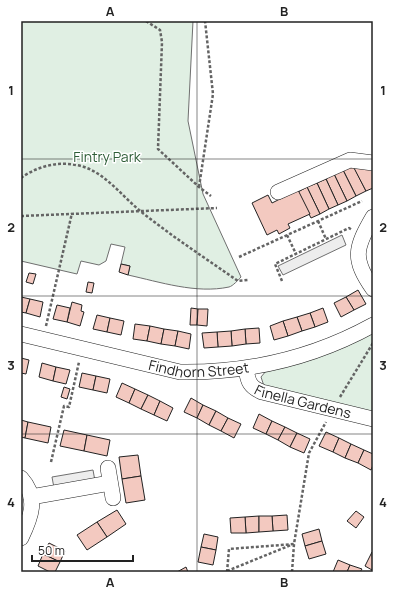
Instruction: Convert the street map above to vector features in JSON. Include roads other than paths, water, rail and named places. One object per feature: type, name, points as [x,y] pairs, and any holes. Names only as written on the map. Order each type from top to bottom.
[{"type":"street","points":[[278,192],[350,160],[373,163]]},
{"type":"street","points":[[373,217],[362,236],[358,253],[361,271],[373,289]]},
{"type":"street","name":"Findhorn Street","points":[[21,334],[180,372],[246,369],[285,361],[327,347],[373,325]]},
{"type":"street","name":"Finella Gardens","points":[[246,369],[248,381],[253,388],[262,392],[373,419]]},
{"type":"street","points":[[31,497],[112,490],[108,468]]},
{"type":"street","points":[[21,478],[26,483],[31,497],[31,516],[21,538]]},
{"type":"park label","name":"Fintry Park","points":[[107,157]]}]
